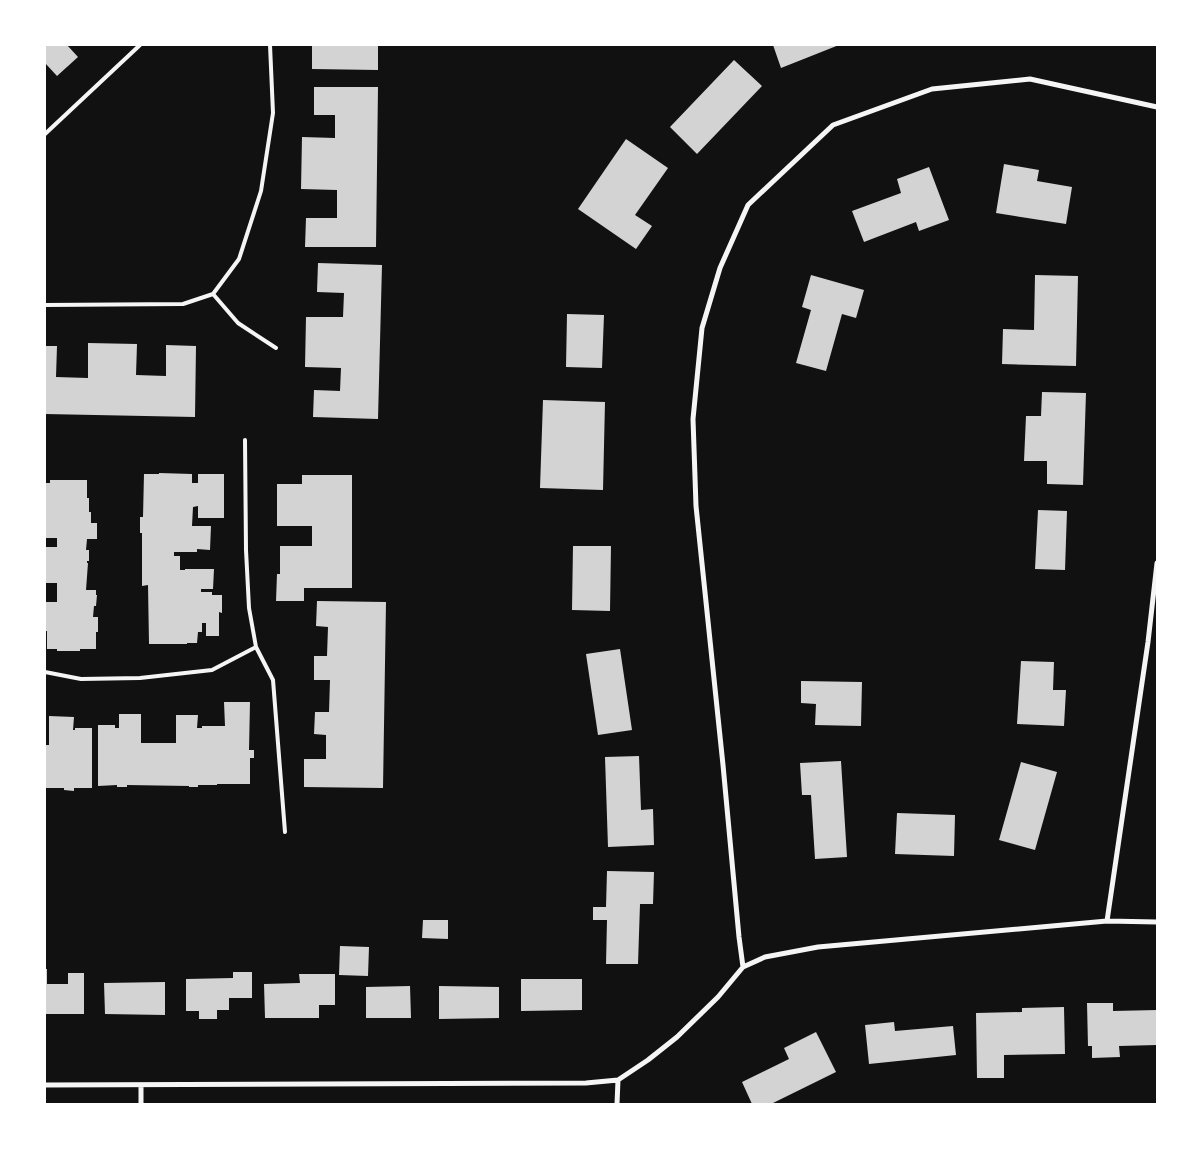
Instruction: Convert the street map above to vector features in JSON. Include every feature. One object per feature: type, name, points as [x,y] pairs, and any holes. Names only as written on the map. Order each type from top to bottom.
[{"type":"street","points":[[743,967],[696,506],[693,419],[702,328],[720,268],[748,205],[833,126],[932,89],[1030,79],[1157,108]]},
{"type":"street","points":[[1107,921],[1148,642],[1157,562]]},
{"type":"street","points":[[45,1085],[576,1083],[618,1080],[648,1060],[677,1037],[718,997],[743,967],[765,957],[818,947],[1107,921],[1157,922]]},
{"type":"street","points":[[618,1080],[618,1104]]},
{"type":"street","points":[[141,1085],[141,1104]]},
{"type":"lane","points":[[45,134],[140,45]]},
{"type":"lane","points":[[45,305],[184,304],[213,294],[239,260],[261,191],[273,113],[270,45]]},
{"type":"lane","points":[[213,294],[238,323],[276,348]]},
{"type":"lane","points":[[244,440],[249,608],[256,647],[273,680],[286,832]]},
{"type":"lane","points":[[45,672],[81,679],[140,678],[212,670],[256,647]]},
{"type":"building","points":[[45,45],[67,45],[78,57],[57,76],[45,63]]},
{"type":"building","points":[[312,45],[378,45],[378,70],[312,69]]},
{"type":"building","points":[[773,45],[839,45],[781,68]]},
{"type":"building","points":[[734,60],[762,86],[697,154],[670,127]]},
{"type":"building","points":[[314,87],[378,87],[376,247],[305,247],[306,218],[337,218],[337,190],[301,189],[302,137],[335,138],[335,115],[314,115]]},
{"type":"building","points":[[626,139],[668,168],[635,215],[652,226],[636,249],[578,209]]},
{"type":"building","points":[[1004,164],[1039,170],[1037,181],[1072,187],[1066,224],[996,213]]},
{"type":"building","points":[[929,167],[949,220],[919,231],[916,222],[864,242],[852,211],[901,193],[897,179]]},
{"type":"building","points":[[318,263],[382,265],[378,419],[313,417],[314,390],[340,391],[341,368],[305,367],[306,317],[343,317],[344,293],[317,292]]},
{"type":"building","points":[[811,275],[864,290],[856,318],[842,314],[826,371],[796,363],[811,310],[802,307]]},
{"type":"building","points":[[1035,275],[1078,276],[1076,366],[1002,364],[1003,329],[1034,330]]},
{"type":"building","points":[[567,314],[604,315],[602,368],[566,367]]},
{"type":"building","points":[[88,343],[137,344],[136,375],[166,376],[166,345],[196,346],[195,417],[45,414],[45,346],[57,346],[56,377],[88,378]]},
{"type":"building","points":[[1042,392],[1086,393],[1083,485],[1047,484],[1047,461],[1024,461],[1026,416],[1041,416]]},
{"type":"building","points":[[543,400],[605,402],[603,490],[540,488]]},
{"type":"building","points":[[144,474],[192,474],[192,483],[198,483],[198,474],[224,474],[224,518],[198,518],[198,506],[193,507],[192,526],[211,526],[210,550],[197,549],[197,552],[174,552],[174,556],[180,556],[180,570],[214,569],[213,589],[201,589],[201,592],[212,592],[212,595],[222,595],[222,613],[219,612],[219,636],[206,636],[206,623],[202,623],[202,632],[198,632],[197,643],[149,644],[148,585],[142,586],[142,533],[140,533],[140,517],[143,517]]},
{"type":"building","points":[[302,475],[352,475],[352,588],[304,588],[304,601],[276,601],[277,574],[280,574],[280,546],[312,546],[312,526],[277,526],[277,484],[302,484]]},
{"type":"building","points":[[50,480],[87,480],[87,498],[89,498],[91,523],[97,523],[97,539],[87,539],[86,550],[89,550],[89,561],[87,561],[86,590],[96,590],[97,595],[93,617],[98,617],[96,649],[57,651],[57,649],[47,649],[45,602],[57,602],[57,583],[45,583],[45,547],[57,547],[57,538],[45,538],[45,483],[50,483]]},
{"type":"building","points":[[1038,510],[1067,511],[1065,570],[1035,569]]},
{"type":"building","points":[[573,546],[611,546],[610,611],[572,610]]},
{"type":"building","points":[[317,601],[386,602],[383,788],[304,787],[304,759],[326,759],[326,735],[314,734],[315,712],[329,712],[330,680],[314,680],[314,656],[327,656],[328,627],[316,626]]},
{"type":"building","points":[[620,649],[632,730],[598,735],[586,654]]},
{"type":"building","points":[[1021,661],[1054,662],[1053,690],[1066,690],[1064,726],[1017,724]]},
{"type":"building","points":[[801,681],[862,682],[861,726],[815,725],[816,704],[801,703]]},
{"type":"building","points":[[224,702],[250,702],[249,750],[254,750],[254,758],[250,758],[250,784],[198,785],[198,787],[98,786],[98,725],[115,725],[115,728],[119,728],[119,714],[141,714],[141,743],[176,743],[176,715],[198,715],[197,728],[202,728],[202,726],[225,726]]},
{"type":"building","points":[[49,716],[74,717],[73,730],[75,728],[92,728],[92,788],[74,788],[74,791],[64,790],[64,788],[45,788],[45,745],[49,745]]},
{"type":"building","points":[[639,756],[641,810],[653,809],[654,845],[608,847],[605,757]]},
{"type":"building","points":[[841,761],[847,857],[815,859],[811,795],[802,795],[800,763]]},
{"type":"building","points":[[1021,762],[1057,772],[1035,850],[999,840]]},
{"type":"building","points":[[897,813],[955,815],[954,856],[895,854]]},
{"type":"building","points":[[607,871],[654,872],[653,904],[640,904],[638,964],[606,964],[607,920],[593,920],[593,907],[606,907]]},
{"type":"building","points":[[423,920],[448,920],[448,939],[422,938]]},
{"type":"building","points":[[340,946],[369,947],[368,976],[339,975]]},
{"type":"building","points":[[45,969],[47,969],[47,984],[68,984],[68,973],[84,973],[84,1014],[45,1014]]},
{"type":"building","points":[[233,972],[252,972],[252,998],[229,998],[229,1010],[217,1010],[217,1019],[199,1019],[199,1011],[186,1011],[186,979],[233,978]]},
{"type":"building","points":[[299,974],[335,974],[335,1005],[319,1005],[319,1018],[265,1018],[264,984],[300,983]]},
{"type":"building","points":[[521,979],[582,979],[582,1010],[521,1011]]},
{"type":"building","points":[[165,982],[165,1015],[105,1014],[104,983]]},
{"type":"building","points":[[410,986],[411,1018],[366,1018],[366,987]]},
{"type":"building","points":[[439,986],[499,987],[499,1018],[439,1019]]},
{"type":"building","points":[[1087,1003],[1113,1003],[1113,1011],[1157,1010],[1157,1045],[1119,1046],[1120,1057],[1092,1058],[1092,1046],[1088,1046]]},
{"type":"building","points":[[1064,1007],[1065,1054],[1004,1055],[1004,1078],[977,1078],[976,1013],[1022,1012],[1022,1008]]},
{"type":"building","points":[[894,1022],[895,1031],[953,1026],[956,1055],[869,1064],[865,1025]]},
{"type":"building","points":[[816,1032],[836,1072],[771,1104],[752,1104],[742,1082],[789,1059],[784,1048]]}]
